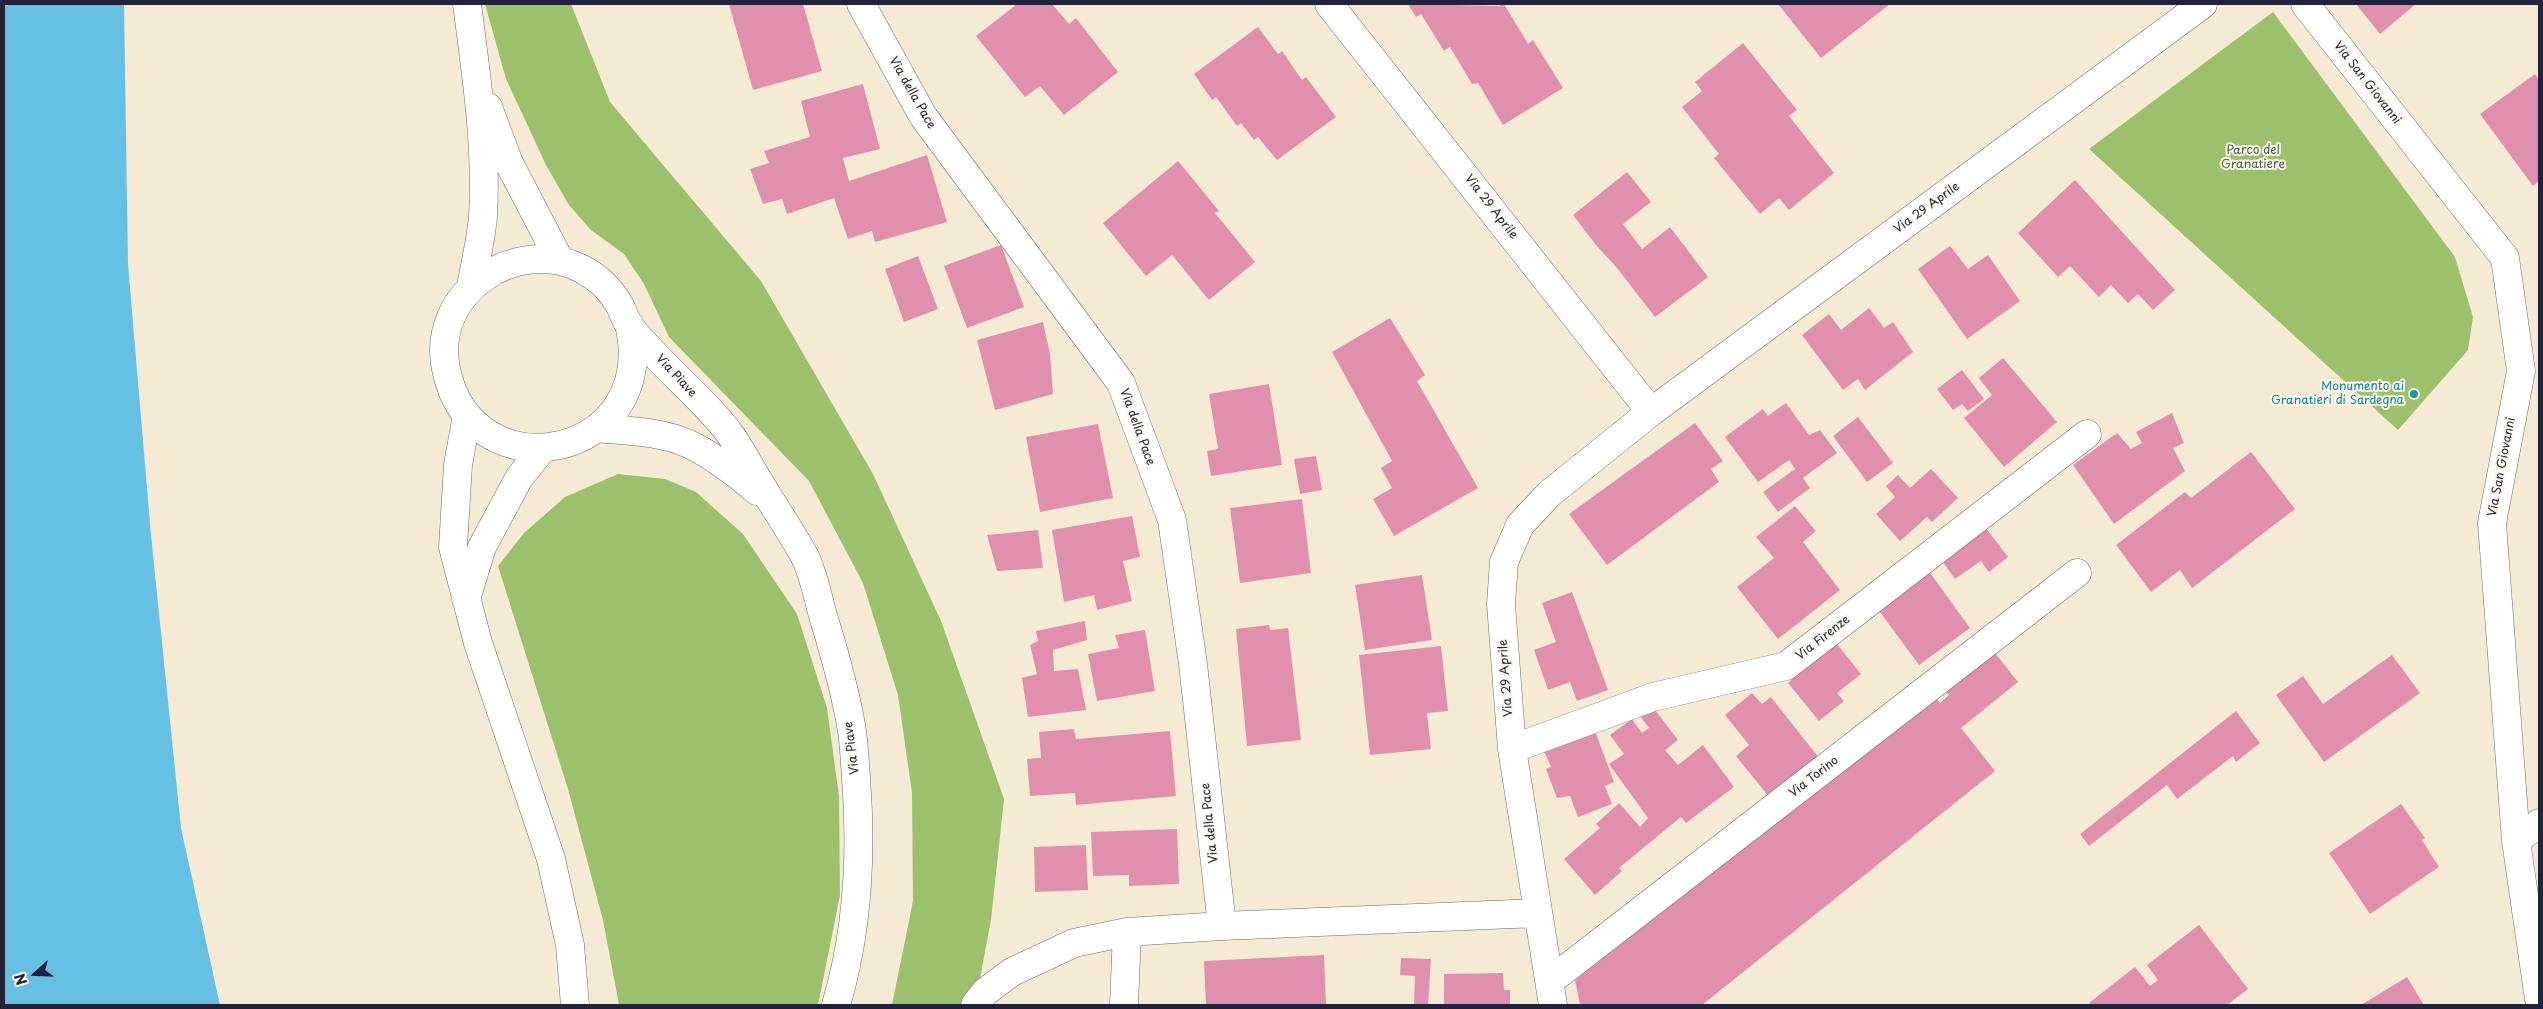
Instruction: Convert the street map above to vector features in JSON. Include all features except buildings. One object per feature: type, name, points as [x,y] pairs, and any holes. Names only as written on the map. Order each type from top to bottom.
[{"type":"street","points":[[467,4],[478,80],[483,165],[483,217],[471,287]]},
{"type":"street","name":"Via della Pace","points":[[861,4],[923,116],[1121,383],[1172,520],[1194,664],[1222,926]]},
{"type":"street","name":"Via 29 Aprile","points":[[1329,4],[1652,412]]},
{"type":"street","name":"Via 29 Aprile","points":[[1552,993],[1512,749],[1501,604],[1504,562],[1520,525],[1549,494],[1652,412],[2203,4]]},
{"type":"street","name":"Via San Giovanni","points":[[2306,4],[2504,258],[2521,371],[2492,523],[2516,841],[2539,999]]},
{"type":"street","points":[[478,80],[509,163],[560,261]]},
{"type":"street","points":[[536,258],[560,261],[583,269],[602,284],[618,302],[628,324],[633,348],[632,372],[618,406],[597,428],[579,439],[543,448],[523,447],[503,441],[479,427],[467,415],[450,385],[444,351],[452,317],[457,306],[471,287],[490,272],[512,262],[536,258]]},
{"type":"street","name":"Via Piave","points":[[628,324],[730,434],[806,558],[830,640],[852,731],[860,831],[856,906],[836,1005]]},
{"type":"street","points":[[467,415],[458,465],[453,547],[466,601],[551,859],[570,945],[575,1005]]},
{"type":"street","name":"Via Piave","points":[[597,428],[648,432],[690,445],[729,468],[772,503]]},
{"type":"street","name":"Via Firenze","points":[[1512,749],[1653,697],[1786,666],[2087,434]]},
{"type":"street","points":[[466,601],[482,546],[519,478],[543,448]]},
{"type":"street","name":"Via Torino","points":[[1552,993],[2078,573]]},
{"type":"street","points":[[2516,841],[2539,823]]},
{"type":"street","points":[[976,1005],[985,992],[1012,972],[1074,942],[1127,932],[1222,926],[1538,913]]},
{"type":"street","points":[[1124,1005],[1127,932]]},
{"type":"green space","points":[[485,4],[571,4],[610,102],[761,281],[873,474],[941,621],[1004,799],[991,920],[975,1005],[892,1005],[913,901],[912,793],[898,695],[863,583],[809,481],[669,337],[644,284],[624,254],[591,230],[569,205],[546,165],[506,79]]},
{"type":"green space","name":"Parco del Granatiere","points":[[2273,12],[2455,257],[2473,317],[2468,350],[2398,430],[2089,149]]},
{"type":"green space","points":[[618,474],[665,479],[696,492],[743,534],[797,614],[827,708],[839,796],[840,895],[818,1005],[619,1005],[603,920],[568,789],[498,566],[524,533],[565,497]]},
{"type":"water","points":[[4,4],[124,4],[128,264],[151,535],[181,828],[220,1005],[4,1005]]},
{"type":"place","name":"Monumento ai Granatieri di Sardegna","points":[[2414,394]]}]
